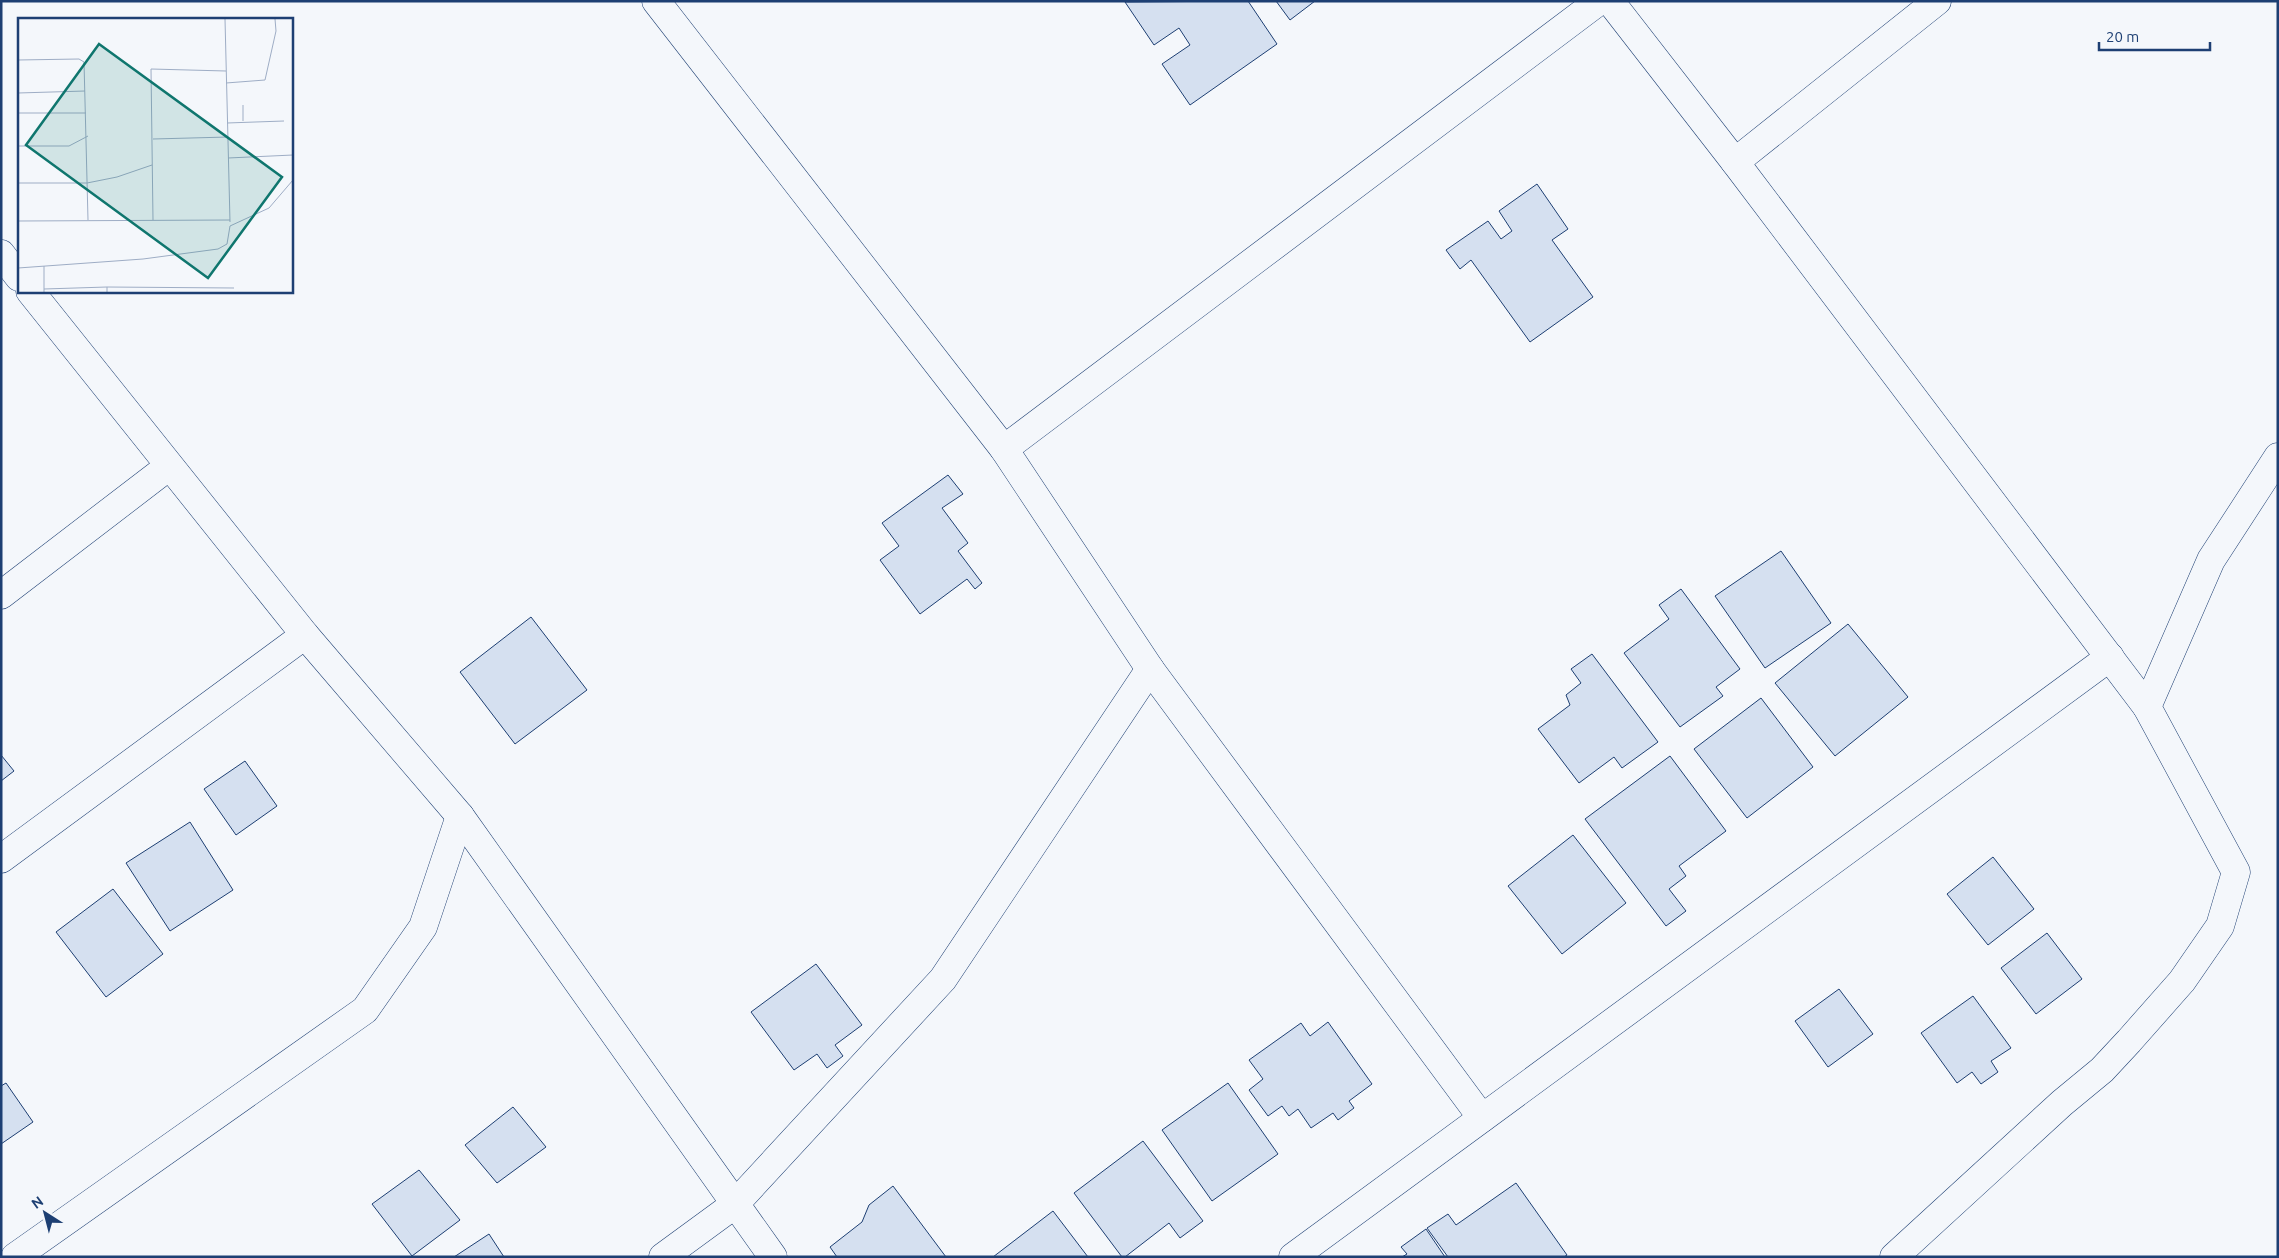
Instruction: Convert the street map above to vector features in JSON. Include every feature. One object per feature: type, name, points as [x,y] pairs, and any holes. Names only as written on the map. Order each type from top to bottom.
[{"type":"street","points":[[656,1],[1004,449],[1150,669],[1482,1118]]},
{"type":"street","points":[[1004,449],[1599,1]]},
{"type":"street","points":[[1610,1],[1735,162],[2147,707],[2236,872],[2220,926],[2182,981],[2102,1070],[2062,1103],[1894,1257]]},
{"type":"street","points":[[1735,162],[1937,1]]},
{"type":"street","points":[[1,254],[18,276]]},
{"type":"street","points":[[31,292],[168,467],[305,635],[460,816],[772,1257]]},
{"type":"street","points":[[2147,707],[2211,560],[2278,457]]},
{"type":"street","points":[[1,595],[168,467]]},
{"type":"street","points":[[1,859],[305,635]]},
{"type":"street","points":[[1293,1257],[2110,657]]},
{"type":"street","points":[[663,1257],[734,1205],[943,979],[1150,669]]},
{"type":"street","points":[[15,1257],[365,1010],[423,927],[460,816]]},
{"type":"building","points":[[1248,1],[1277,44],[1190,105],[1162,64],[1190,45],[1179,28],[1154,45],[1125,2]]},
{"type":"building","points":[[1276,1],[1315,1],[1290,20]]},
{"type":"building","points":[[1537,184],[1568,229],[1552,240],[1593,297],[1530,342],[1471,260],[1460,269],[1446,250],[1488,221],[1501,239],[1512,231],[1499,211]]},
{"type":"building","points":[[948,475],[963,494],[942,508],[968,543],[958,551],[982,583],[975,589],[967,579],[920,614],[880,560],[899,546],[882,523]]},
{"type":"building","points":[[1781,551],[1831,623],[1765,668],[1715,596]]},
{"type":"building","points":[[1681,589],[1740,669],[1716,687],[1723,696],[1680,727],[1624,653],[1669,619],[1659,605]]},
{"type":"building","points":[[531,617],[587,690],[515,744],[460,672]]},
{"type":"building","points":[[1848,624],[1908,697],[1835,756],[1775,683]]},
{"type":"building","points":[[1592,654],[1658,742],[1622,768],[1614,757],[1579,783],[1538,729],[1570,705],[1566,695],[1581,683],[1571,669]]},
{"type":"building","points":[[1761,698],[1813,767],[1747,818],[1694,749]]},
{"type":"building","points":[[1,755],[14,771],[1,781]]},
{"type":"building","points":[[1670,756],[1726,831],[1679,866],[1686,876],[1669,889],[1686,911],[1666,926],[1585,819]]},
{"type":"building","points":[[245,761],[277,806],[236,835],[204,789]]},
{"type":"building","points":[[190,822],[233,890],[170,931],[126,863]]},
{"type":"building","points":[[1573,835],[1626,903],[1562,954],[1508,886]]},
{"type":"building","points":[[1993,857],[2034,909],[1988,945],[1947,894]]},
{"type":"building","points":[[113,889],[163,954],[106,997],[56,932]]},
{"type":"building","points":[[2047,933],[2082,979],[2036,1014],[2001,968]]},
{"type":"building","points":[[816,964],[862,1025],[835,1045],[843,1056],[827,1068],[817,1054],[794,1070],[751,1012]]},
{"type":"building","points":[[1839,989],[1873,1034],[1828,1067],[1795,1021]]},
{"type":"building","points":[[1973,996],[2011,1048],[1991,1061],[1998,1072],[1981,1084],[1972,1072],[1957,1083],[1921,1033]]},
{"type":"building","points":[[1328,1022],[1372,1084],[1349,1101],[1354,1108],[1338,1120],[1333,1113],[1311,1128],[1298,1109],[1289,1116],[1282,1106],[1268,1116],[1249,1090],[1263,1079],[1249,1060],[1301,1023],[1310,1036]]},
{"type":"building","points":[[6,1083],[33,1122],[1,1144],[1,1086]]},
{"type":"building","points":[[1228,1083],[1278,1154],[1212,1201],[1162,1130]]},
{"type":"building","points":[[513,1107],[546,1147],[497,1183],[465,1145]]},
{"type":"building","points":[[1143,1141],[1203,1221],[1180,1238],[1169,1223],[1125,1257],[1122,1257],[1074,1193]]},
{"type":"building","points":[[419,1170],[460,1220],[412,1256],[372,1204]]},
{"type":"building","points":[[1516,1183],[1567,1255],[1564,1257],[1448,1257],[1427,1228],[1448,1214],[1456,1225]]},
{"type":"building","points":[[893,1186],[946,1257],[837,1257],[830,1247],[862,1222],[869,1205]]},
{"type":"building","points":[[1053,1211],[1088,1257],[993,1257]]},
{"type":"building","points":[[1426,1229],[1445,1257],[1402,1257],[1407,1254],[1401,1247]]},
{"type":"building","points":[[489,1234],[504,1257],[454,1257]]}]
